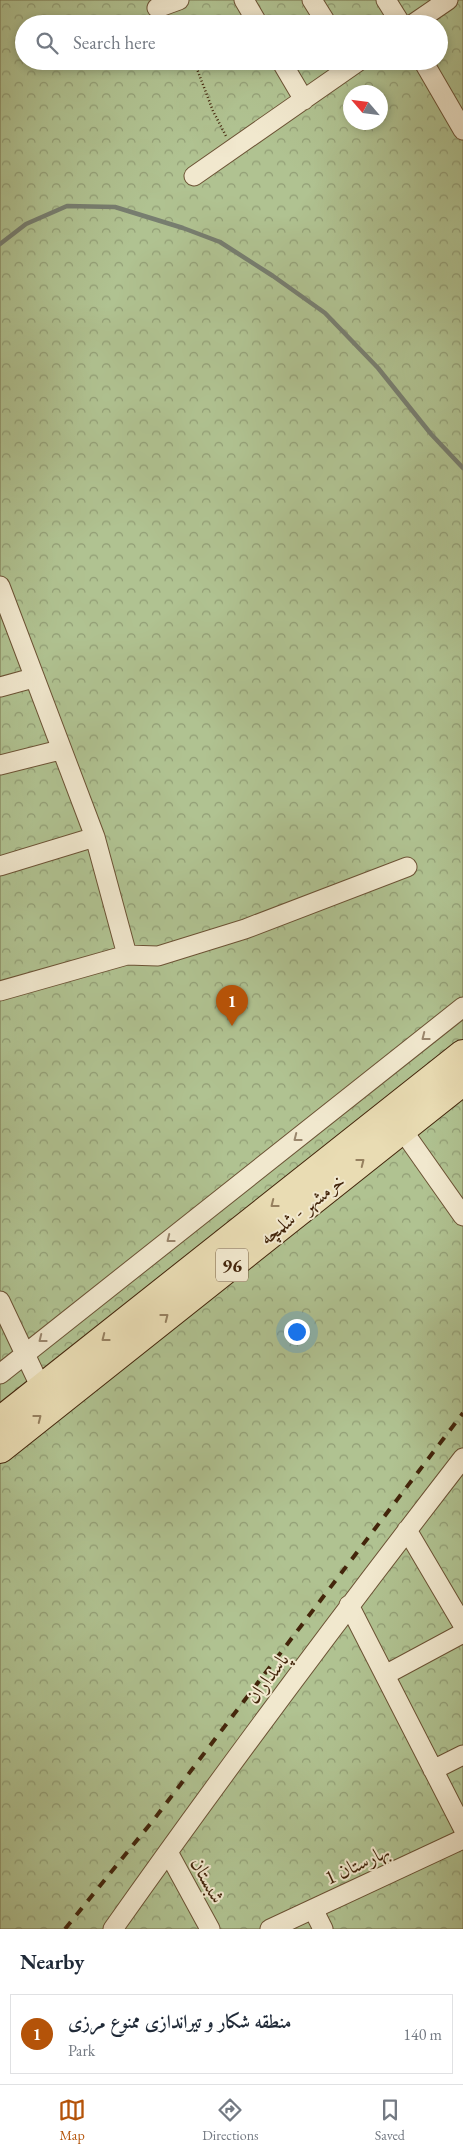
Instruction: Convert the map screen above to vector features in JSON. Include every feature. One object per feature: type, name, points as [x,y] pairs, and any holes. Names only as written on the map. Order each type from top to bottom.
[{"type":"highway","name":"خرمشهر - شلمچه","points":[[0,1449],[396,1121],[463,1054]]},
{"type":"highway","name":"خرمشهر - شلمچه","points":[[0,1421],[41,1388],[396,1121],[463,1081]]},
{"type":"street","points":[[157,8],[179,0]]},
{"type":"street","points":[[244,0],[253,15]]},
{"type":"street","points":[[312,0],[321,15]]},
{"type":"street","points":[[386,0],[395,15]]},
{"type":"street","points":[[426,15],[448,0]]},
{"type":"street","points":[[286,70],[304,100]]},
{"type":"street","points":[[194,176],[345,70]]},
{"type":"street","points":[[428,70],[463,130]]},
{"type":"street","points":[[0,586],[7,625],[33,678],[95,837],[127,955]]},
{"type":"street","points":[[0,687],[33,678]]},
{"type":"street","points":[[0,765],[60,750]]},
{"type":"street","points":[[0,866],[95,837]]},
{"type":"street","points":[[0,991],[127,955],[158,956],[245,928],[407,867]]},
{"type":"street","points":[[0,1374],[463,1007]]},
{"type":"street","points":[[396,1121],[463,1216]]},
{"type":"street","points":[[0,1301],[41,1388]]},
{"type":"street","name":"پاسداران","points":[[113,1929],[349,1605],[463,1458]]},
{"type":"street","points":[[407,1530],[463,1625]]},
{"type":"street","points":[[349,1605],[463,1828]]},
{"type":"street","points":[[385,1675],[463,1633]]},
{"type":"street","points":[[433,1770],[463,1755]]},
{"type":"street","name":"بهارستان 1","points":[[270,1929],[463,1839]]},
{"type":"street","name":"شبستان","points":[[168,1852],[210,1929]]},
{"type":"street","points":[[313,1909],[323,1929]]},
{"type":"path","points":[[197,70],[213,111],[233,149]]},
{"type":"green space","points":[[0,0],[463,0],[463,1929],[0,1929]]},
{"type":"waterway","points":[[0,244],[26,224],[67,206],[115,207],[183,228],[220,242],[273,276],[325,313],[378,368],[431,434],[463,468]]},
{"type":"railway","points":[[65,1929],[155,1818],[463,1413]]},
{"type":"place","name":"منطقه شکار و تیراندازی ممنوع مرزی","points":[[232,1026]]}]
